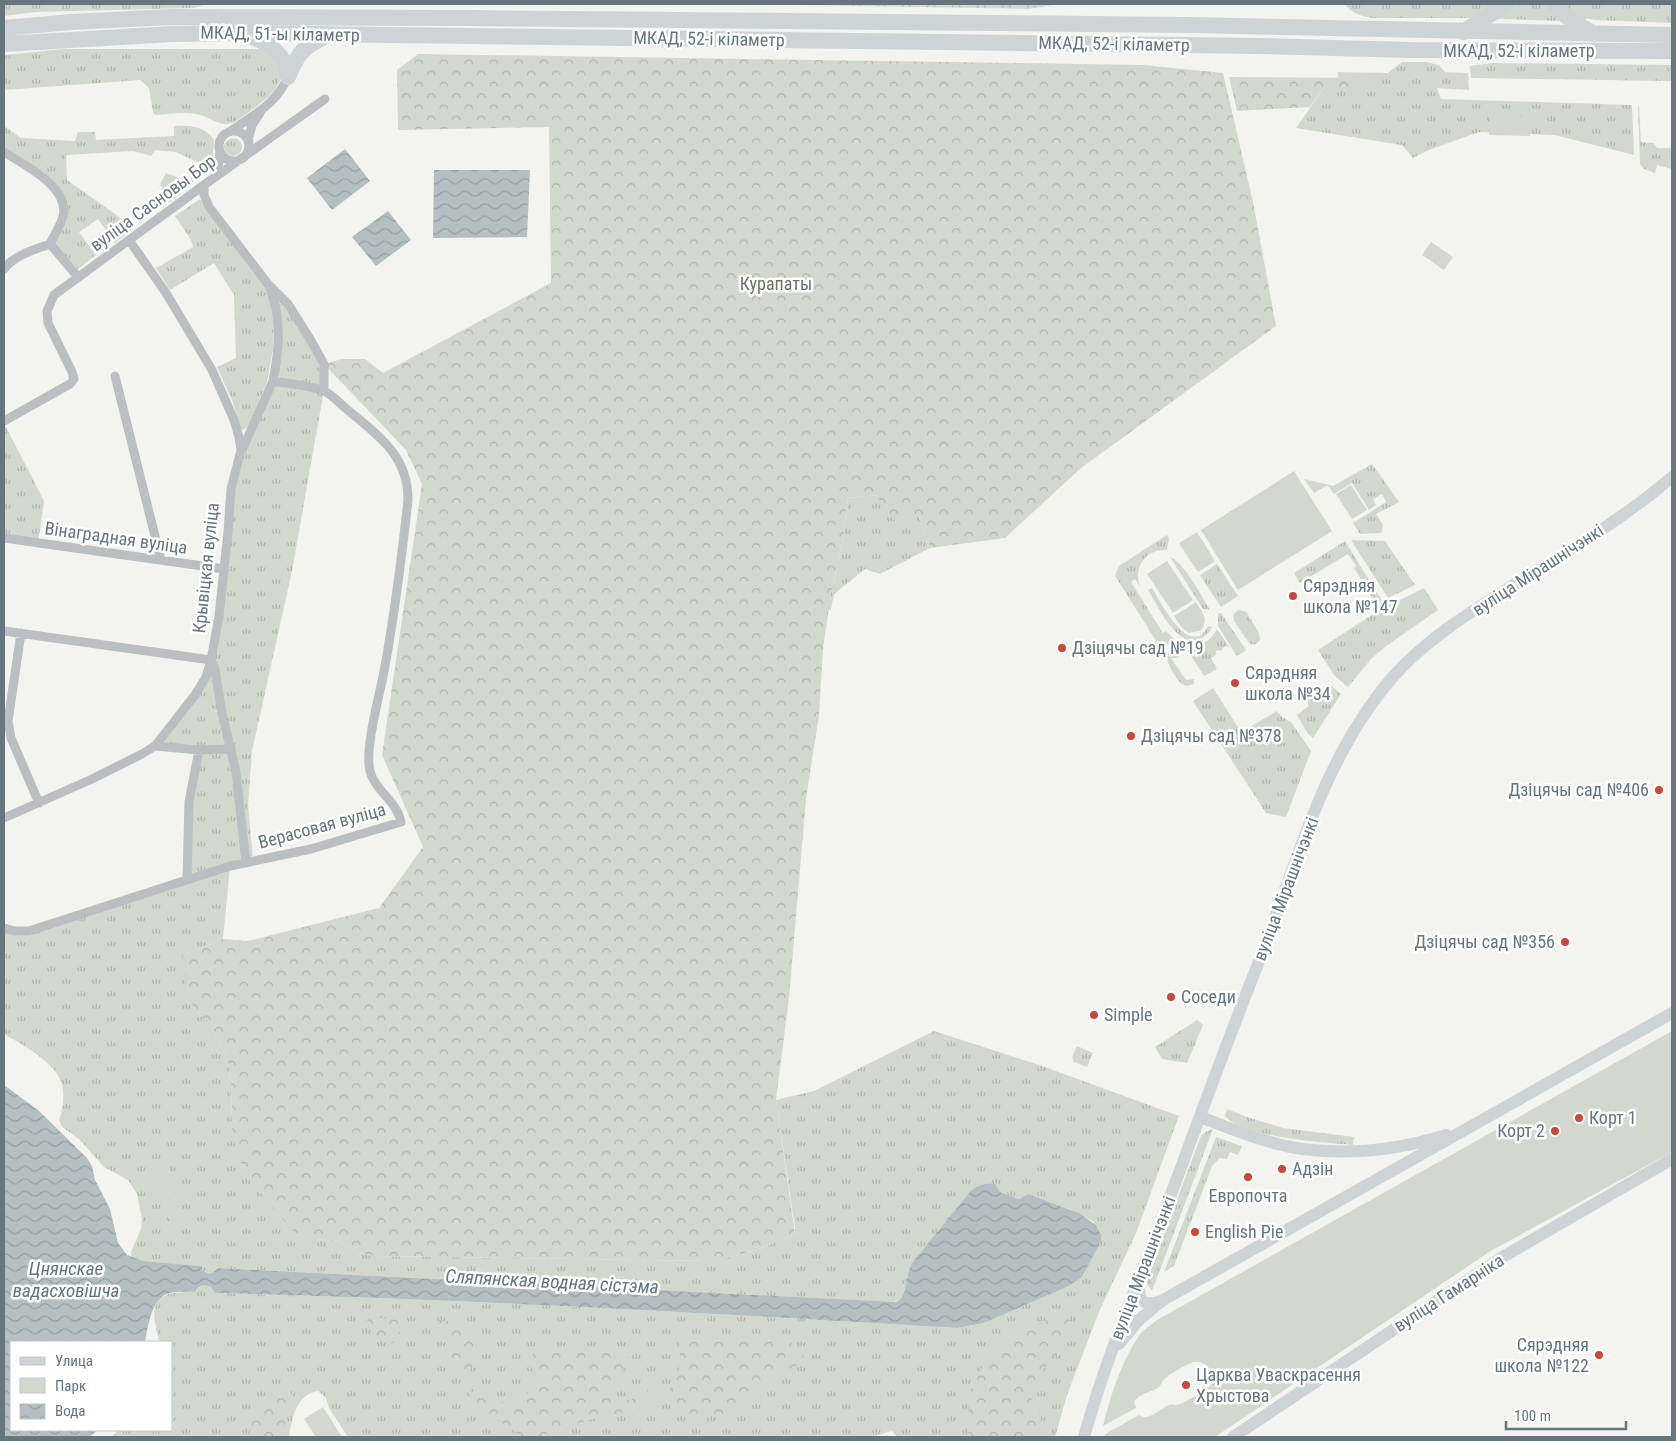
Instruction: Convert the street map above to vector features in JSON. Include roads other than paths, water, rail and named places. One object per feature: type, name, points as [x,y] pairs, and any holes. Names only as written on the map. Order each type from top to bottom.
[{"type":"highway","points":[[1463,32],[1507,4]]},
{"type":"highway","points":[[1554,4],[1573,21],[1595,34]]},
{"type":"highway","name":"МКАД, 51-ы кіламетр","points":[[4,28],[72,22],[170,18],[556,19]]},
{"type":"highway","name":"МКАД, 52-і кіламетр","points":[[556,19],[1190,25],[1672,35]]},
{"type":"highway","points":[[243,33],[269,44],[276,50],[286,66],[288,77]]},
{"type":"highway","name":"МКАД, 51-ы кіламетр","points":[[4,44],[162,34],[243,33],[556,37]]},
{"type":"highway","points":[[288,77],[303,50],[310,44],[330,35]]},
{"type":"highway","name":"МКАД, 52-і кіламетр","points":[[556,37],[1260,46],[1410,50],[1672,51]]},
{"type":"main road","name":"вуліца Мірашнічэнкі","points":[[1084,1437],[1100,1384],[1138,1276],[1328,779],[1352,734],[1375,699],[1392,678],[1412,658],[1454,623],[1633,508],[1672,477]]},
{"type":"main road","points":[[1110,1358],[1127,1333],[1147,1312],[1163,1300],[1672,1013]]},
{"type":"main road","points":[[1200,1117],[1269,1141],[1301,1149],[1326,1151],[1367,1151],[1394,1148],[1420,1143],[1476,1124]]},
{"type":"main road","name":"вуліца Гамарніка","points":[[1233,1437],[1501,1258],[1672,1159]]},
{"type":"main road","points":[[1138,1276],[1141,1299],[1149,1304],[1163,1300]]},
{"type":"street","points":[[216,177],[220,140],[223,136],[264,109],[278,96],[288,77]]},
{"type":"street","name":"вуліца Сасновы Бор","points":[[4,422],[70,384],[74,379],[48,323],[47,311],[54,295],[325,99]]},
{"type":"street","points":[[220,151],[229,160],[234,161],[242,158],[248,150],[248,140],[252,125],[264,109]]},
{"type":"street","points":[[231,131],[241,133],[248,140],[254,142],[269,140]]},
{"type":"street","points":[[4,152],[49,182],[63,202],[63,217],[50,244],[22,255],[10,262],[4,269]]},
{"type":"street","points":[[204,185],[204,195],[209,207],[268,284],[288,304],[324,364],[324,390],[273,382]]},
{"type":"street","points":[[130,240],[166,293],[212,370],[234,420],[242,450]]},
{"type":"street","points":[[50,244],[78,277]]},
{"type":"street","name":"Крывіцкая вуліца","points":[[4,818],[125,763],[155,746],[196,695],[206,677],[219,616],[231,489],[242,450],[273,382],[278,331],[275,300],[268,284]]},
{"type":"street","points":[[115,376],[161,560]]},
{"type":"street","name":"Верасовая вуліца","points":[[211,660],[215,670],[237,779],[246,863],[311,849],[401,822],[393,803],[372,778],[368,754],[399,580],[408,500],[407,481],[400,462],[382,439],[324,390]]},
{"type":"street","name":"Вінаградная вуліца","points":[[4,538],[224,570]]},
{"type":"street","points":[[4,631],[211,660]]},
{"type":"street","points":[[21,633],[8,721],[11,738],[39,803]]},
{"type":"street","points":[[155,746],[199,750],[231,749]]},
{"type":"street","points":[[187,880],[189,802],[199,750]]},
{"type":"street","points":[[4,928],[15,931],[29,931],[246,863]]},
{"type":"water","points":[[345,149],[370,181],[332,210],[307,178]]},
{"type":"water","points":[[434,170],[530,170],[527,237],[433,238]]},
{"type":"water","points":[[388,211],[411,240],[376,266],[352,237]]},
{"type":"water","name":"Цнянскае вадасховішча","points":[[4,1085],[38,1110],[87,1158],[92,1166],[95,1180],[110,1209],[118,1243],[127,1255],[143,1261],[200,1266],[205,1273],[213,1272],[217,1268],[896,1302],[903,1295],[912,1263],[970,1192],[981,1185],[995,1184],[1000,1192],[1019,1199],[1028,1194],[1079,1213],[1096,1225],[1101,1235],[1101,1241],[1081,1278],[1067,1287],[984,1323],[957,1328],[586,1307],[215,1293],[211,1287],[202,1286],[195,1292],[174,1292],[162,1297],[157,1302],[151,1315],[145,1341],[10,1341],[10,1431],[97,1431],[89,1437],[4,1437]]},
{"type":"place","name":"Сярэдняя школа №147","points":[[1293,596]]},
{"type":"place","name":"Дзіцячы сад №19","points":[[1062,648]]},
{"type":"place","name":"Сярэдняя школа №34","points":[[1235,683]]},
{"type":"place","name":"Дзіцячы сад №378","points":[[1131,736]]},
{"type":"place","name":"Дзіцячы сад №406","points":[[1659,790]]},
{"type":"place","name":"Дзіцячы сад №356","points":[[1565,942]]},
{"type":"place","name":"Соседи","points":[[1171,997]]},
{"type":"place","name":"Simple","points":[[1094,1015]]},
{"type":"place","name":"Корт 1","points":[[1579,1118]]},
{"type":"place","name":"Корт 2","points":[[1555,1131]]},
{"type":"place","name":"Адзін","points":[[1282,1169]]},
{"type":"place","name":"Европочта","points":[[1248,1177]]},
{"type":"place","name":"English Pie","points":[[1195,1232]]},
{"type":"place","name":"Сярэдняя школа №122","points":[[1599,1355]]},
{"type":"place","name":"Царква Уваскрасення Хрыстова","points":[[1186,1385]]},
{"type":"park label","name":"Курапаты","points":[[776,284]]},
{"type":"water label","name":"Сляпянская водная сістэма","points":[[552,1281]]}]
